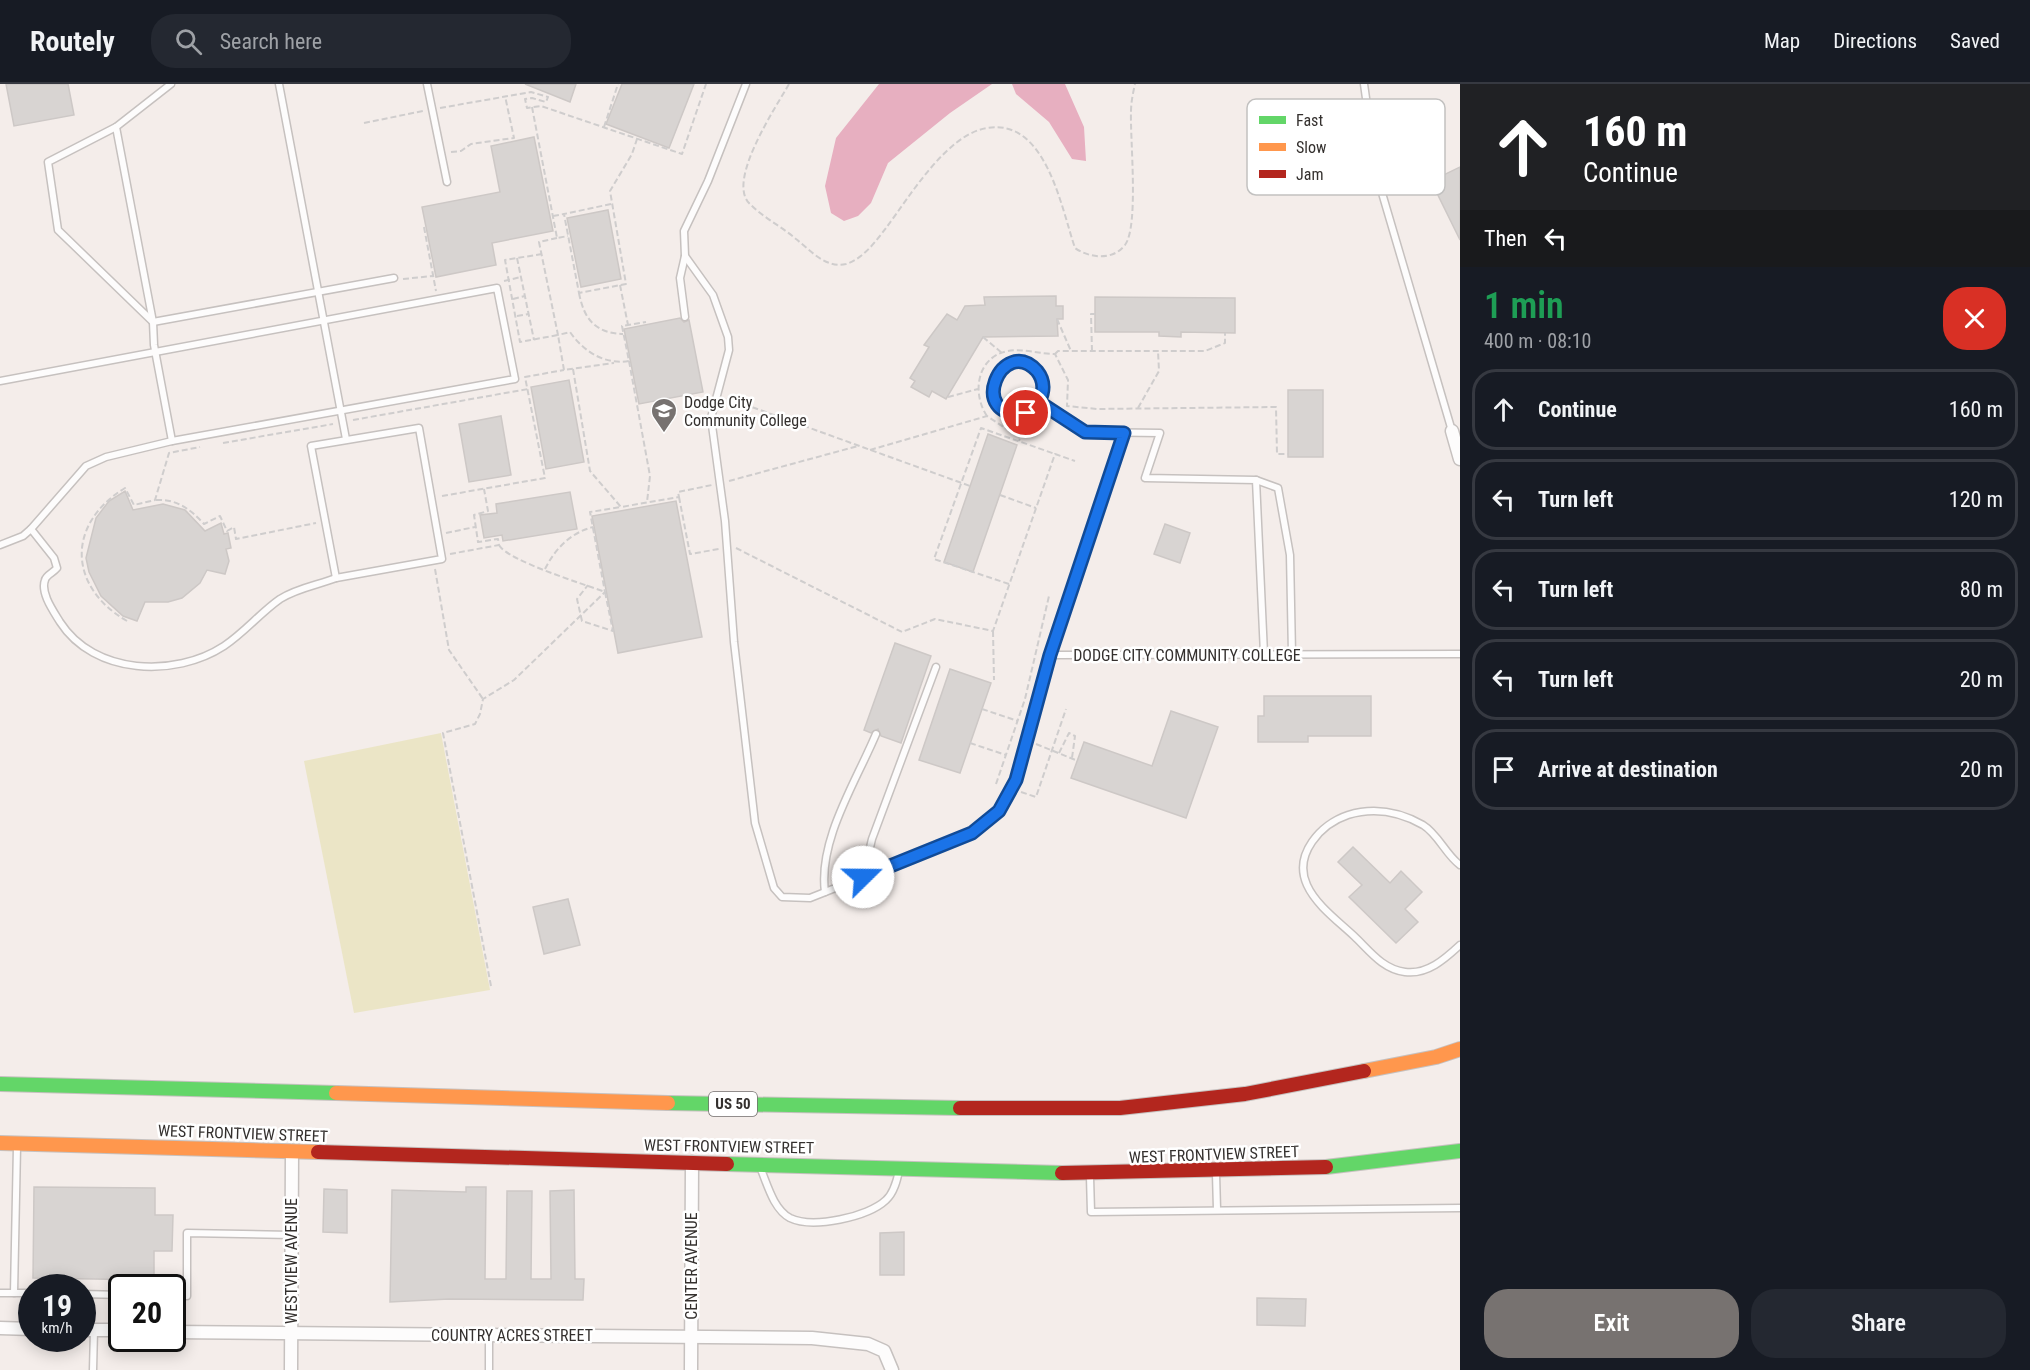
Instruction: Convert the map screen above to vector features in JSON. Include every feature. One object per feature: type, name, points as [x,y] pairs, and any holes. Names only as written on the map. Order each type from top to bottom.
[{"type":"main road","name":"US 50","points":[[0,1084],[651,1103],[1041,1109],[1120,1108],[1245,1094],[1436,1057],[1460,1049]]},
{"type":"main road","name":"WEST FRONTVIEW STREET","points":[[0,1143],[1090,1173],[1328,1167],[1458,1151]]},
{"type":"street","points":[[1452,431],[1460,459]]},
{"type":"street","name":"WESTVIEW AVENUE","points":[[291,1370],[292,1151]]},
{"type":"street","name":"CENTER AVENUE","points":[[691,1370],[692,1162]]},
{"type":"street","points":[[0,1328],[18,1329]]},
{"type":"street","name":"COUNTRY ACRES STREET","points":[[186,1332],[812,1338],[868,1344],[884,1351],[892,1370]]},
{"type":"lane","points":[[153,322],[58,230],[48,162],[116,127],[171,84]]},
{"type":"lane","points":[[279,84],[346,439]]},
{"type":"lane","points":[[428,84],[447,182]]},
{"type":"lane","points":[[685,317],[680,278],[685,256],[684,231],[708,181],[746,84]]},
{"type":"lane","points":[[1364,84],[1366,99]]},
{"type":"lane","points":[[116,127],[153,322],[155,351],[172,441]]},
{"type":"lane","points":[[1383,195],[1452,431]]},
{"type":"lane","name":"DODGE CITY COMMUNITY COLLEGE","points":[[685,256],[713,295],[724,321],[729,350],[711,418],[720,483],[734,642],[755,823],[774,888],[782,897],[810,898],[863,877],[972,833],[999,811],[1012,788],[1028,740],[1050,655],[1460,654]]},
{"type":"lane","points":[[153,322],[394,278]]},
{"type":"lane","points":[[0,381],[497,288],[515,379],[172,441],[106,457],[86,466],[23,536],[0,545]]},
{"type":"lane","points":[[1012,363],[1029,365],[1036,370],[1043,386],[1039,402],[1026,413],[1009,412],[1002,408],[996,402],[992,387],[998,372],[1012,363]]},
{"type":"lane","points":[[1039,402],[1085,432],[1160,433],[1144,478],[1257,480],[1278,488],[1290,555],[1292,654]]},
{"type":"lane","points":[[31,529],[54,558],[57,568],[45,578],[43,587],[50,606],[76,642],[93,652],[134,667],[178,663],[222,647],[281,599],[336,578],[442,560],[419,428],[311,446],[336,578]]},
{"type":"lane","points":[[1050,655],[1124,433]]},
{"type":"lane","points":[[1257,480],[1264,654]]},
{"type":"lane","points":[[863,877],[872,839],[936,667]]},
{"type":"lane","points":[[825,892],[824,858],[849,792],[876,734]]},
{"type":"lane","points":[[1460,865],[1450,858],[1425,826],[1394,812],[1358,812],[1332,821],[1311,842],[1304,860],[1307,884],[1322,904],[1387,968],[1406,972],[1424,971],[1460,945]]},
{"type":"lane","points":[[14,1293],[17,1143]]},
{"type":"lane","points":[[759,1163],[774,1200],[789,1217],[809,1222],[860,1216],[887,1200],[896,1184],[900,1167]]},
{"type":"lane","points":[[1216,1171],[1217,1209]]},
{"type":"lane","points":[[1090,1173],[1091,1212],[1460,1208]]},
{"type":"lane","points":[[186,1296],[187,1233],[291,1235]]},
{"type":"lane","points":[[0,1293],[18,1293]]},
{"type":"lane","points":[[489,1335],[489,1370]]},
{"type":"lane","points":[[91,1352],[93,1370]]},
{"type":"path","points":[[604,128],[618,84]]},
{"type":"path","points":[[364,123],[531,92],[548,97],[546,102],[532,98],[525,99],[526,108],[541,106],[682,154],[706,84]]},
{"type":"path","points":[[789,84],[760,134],[742,181],[742,191],[748,202],[760,212],[817,256],[834,265],[848,263],[875,242],[951,145],[976,130],[995,126],[1016,131],[1036,147],[1047,165],[1075,248],[1085,255],[1105,257],[1124,246],[1130,233],[1132,204],[1131,110],[1135,84]]},
{"type":"path","points":[[442,154],[461,151],[471,144],[514,138],[505,96]]},
{"type":"path","points":[[532,107],[557,238]]},
{"type":"path","points":[[579,292],[627,284],[610,190],[632,154],[637,139]]},
{"type":"path","points":[[553,216],[611,204]]},
{"type":"path","points":[[564,214],[582,308],[592,325],[609,333],[623,334]]},
{"type":"path","points":[[424,226],[436,293]]},
{"type":"path","points":[[564,370],[539,242],[568,236]]},
{"type":"path","points":[[542,254],[505,260],[520,342],[570,333],[588,351],[603,360],[617,363]]},
{"type":"path","points":[[518,258],[534,340]]},
{"type":"path","points":[[394,278],[433,276]]},
{"type":"path","points":[[620,285],[627,325]]},
{"type":"path","points":[[512,299],[525,296]]},
{"type":"path","points":[[515,316],[529,314]]},
{"type":"path","points":[[1092,351],[1091,314],[1095,314]]},
{"type":"path","points":[[1057,319],[1071,351]]},
{"type":"path","points":[[646,322],[622,326],[650,476],[647,502]]},
{"type":"path","points":[[1019,441],[1023,430],[1008,429],[987,416],[981,407],[978,389],[984,367],[1002,353],[1017,350],[1032,354],[1071,351],[1205,351],[1225,344],[1225,333]]},
{"type":"path","points":[[983,338],[1002,353]]},
{"type":"path","points":[[1138,408],[1159,371],[1158,351]]},
{"type":"path","points":[[1055,354],[1068,380],[1067,406],[1138,408],[1276,406],[1277,454],[1288,454]]},
{"type":"path","points":[[432,498],[544,478],[525,377],[629,362]]},
{"type":"path","points":[[573,369],[590,471],[621,507]]},
{"type":"path","points":[[213,445],[528,389]]},
{"type":"path","points":[[948,397],[978,389]]},
{"type":"path","points":[[717,395],[970,486]]},
{"type":"path","points":[[870,450],[987,416]]},
{"type":"path","points":[[979,418],[981,428],[934,560],[1009,584]]},
{"type":"path","points":[[981,428],[1075,461]]},
{"type":"path","points":[[1005,437],[1008,429]]},
{"type":"path","points":[[858,446],[678,492],[690,554],[734,547],[902,632],[935,619],[993,631]]},
{"type":"path","points":[[155,500],[169,453],[202,447]]},
{"type":"path","points":[[994,680],[993,631],[1055,454]]},
{"type":"path","points":[[127,621],[102,604],[87,582],[82,567],[83,537],[99,507],[125,488],[134,505],[155,500],[182,505],[192,511],[204,524],[220,516],[226,531],[234,527],[236,539],[325,521]]},
{"type":"path","points":[[484,489],[488,511],[474,515],[478,542],[498,540],[499,545],[511,556],[605,592]]},
{"type":"path","points":[[1000,495],[1036,508]]},
{"type":"path","points":[[588,585],[577,599],[580,616],[586,625],[613,631],[590,512],[679,497]]},
{"type":"path","points":[[438,534],[476,527]]},
{"type":"path","points":[[545,569],[552,555],[566,541],[583,530],[593,527]]},
{"type":"path","points":[[442,555],[499,545]]},
{"type":"path","points":[[433,561],[449,650],[483,699],[475,724],[443,733],[491,986]]},
{"type":"path","points":[[483,699],[514,680],[605,592]]},
{"type":"path","points":[[996,784],[1032,676],[1049,596]]},
{"type":"path","points":[[982,709],[1018,721]]},
{"type":"path","points":[[1012,788],[1036,797],[1066,709]]},
{"type":"path","points":[[1059,753],[1069,734],[1075,736],[1072,758]]},
{"type":"path","points":[[1028,740],[1077,760]]},
{"type":"path","points":[[970,743],[1006,755]]},
{"type":"shaded area","points":[[879,84],[992,84],[950,113],[888,163],[871,203],[858,216],[844,221],[831,213],[825,186],[836,138]]},
{"type":"shaded area","points":[[1012,84],[1065,84],[1084,127],[1086,161],[1072,159],[1049,122],[1016,94]]},
{"type":"shaded area","points":[[441,733],[490,990],[354,1013],[304,761]]},
{"type":"building","points":[[6,84],[68,84],[74,115],[14,126]]},
{"type":"building","points":[[525,84],[576,84],[570,102]]},
{"type":"building","points":[[622,84],[694,84],[669,148],[606,124]]},
{"type":"building","points":[[534,137],[553,231],[492,243],[496,265],[436,277],[422,207],[500,192],[491,146]]},
{"type":"building","points":[[1460,167],[1460,240],[1438,195],[1445,195],[1445,174]]},
{"type":"building","points":[[608,210],[621,279],[581,287],[567,218]]},
{"type":"building","points":[[1056,296],[1056,306],[1063,306],[1063,319],[1057,319],[1058,336],[983,337],[946,399],[932,391],[929,397],[911,387],[915,381],[910,378],[929,347],[924,345],[947,314],[957,320],[965,306],[985,305],[984,297]]},
{"type":"building","points":[[1095,297],[1235,298],[1235,333],[1181,332],[1181,337],[1159,336],[1159,332],[1095,332]]},
{"type":"building","points":[[680,318],[684,322],[689,320],[703,392],[639,404],[624,329]]},
{"type":"building","points":[[569,380],[584,462],[546,469],[531,387]]},
{"type":"building","points":[[1288,390],[1323,390],[1323,457],[1288,457]]},
{"type":"building","points":[[501,416],[511,475],[469,482],[459,424]]},
{"type":"building","points":[[988,434],[1017,445],[973,572],[944,562]]},
{"type":"building","points":[[125,491],[133,510],[163,504],[185,510],[205,531],[221,523],[224,534],[228,533],[231,548],[226,549],[229,561],[225,574],[207,570],[200,583],[182,598],[168,602],[145,602],[137,621],[123,616],[101,596],[89,572],[86,558],[96,518],[109,501]]},
{"type":"building","points":[[570,492],[577,529],[503,541],[502,535],[484,538],[480,515],[497,513],[496,504]]},
{"type":"building","points":[[676,501],[702,637],[618,653],[592,516]]},
{"type":"building","points":[[1165,524],[1190,533],[1180,563],[1154,554]]},
{"type":"building","points":[[895,643],[931,656],[901,743],[881,736],[878,729],[871,733],[864,730]]},
{"type":"building","points":[[950,669],[991,683],[960,773],[919,760]]},
{"type":"building","points":[[1264,696],[1371,696],[1371,736],[1308,736],[1308,742],[1258,742],[1258,716],[1264,716]]},
{"type":"building","points":[[1171,711],[1218,727],[1186,818],[1071,778],[1084,742],[1152,766]]},
{"type":"building","points":[[1353,847],[1390,883],[1401,871],[1422,892],[1405,909],[1418,922],[1396,943],[1349,897],[1362,885],[1338,862]]},
{"type":"building","points":[[568,899],[580,945],[544,954],[533,907]]},
{"type":"building","points":[[34,1187],[155,1188],[155,1215],[173,1215],[172,1251],[154,1251],[154,1274],[108,1274],[108,1279],[96,1279],[96,1274],[33,1274]]},
{"type":"building","points":[[466,1187],[486,1187],[485,1279],[506,1279],[507,1191],[532,1191],[531,1279],[551,1279],[550,1191],[574,1190],[575,1279],[584,1279],[583,1300],[449,1299],[390,1302],[392,1190],[466,1192]]},
{"type":"building","points":[[324,1189],[347,1190],[347,1233],[323,1232]]},
{"type":"building","points":[[904,1232],[904,1275],[880,1275],[880,1233]]},
{"type":"building","points":[[1257,1298],[1306,1299],[1305,1326],[1257,1325]]},
{"type":"traffic: fast","points":[[0,1084],[336,1093]]},
{"type":"traffic: fast","points":[[668,1103],[960,1108]]},
{"type":"traffic: fast","points":[[1326,1167],[1460,1151]]},
{"type":"traffic: fast","points":[[727,1164],[1062,1173]]},
{"type":"traffic: slow","points":[[1364,1071],[1436,1057],[1460,1049]]},
{"type":"traffic: slow","points":[[336,1093],[668,1103]]},
{"type":"traffic: slow","points":[[0,1143],[318,1152]]},
{"type":"traffic: jam","points":[[960,1108],[1120,1108],[1245,1094],[1364,1071]]},
{"type":"traffic: jam","points":[[318,1152],[727,1164]]},
{"type":"traffic: jam","points":[[1062,1173],[1326,1167]]},
{"type":"place","name":"Dodge City Community College","points":[[664,434]]},
{"type":"route","points":[[863,877],[972,833],[999,811],[1016,780],[1050,655],[1124,433],[1085,432],[1039,402],[1043,394],[1043,386],[1036,370],[1029,365],[1012,363],[998,372],[992,387],[993,395],[996,402],[1009,412],[1026,413]]}]
